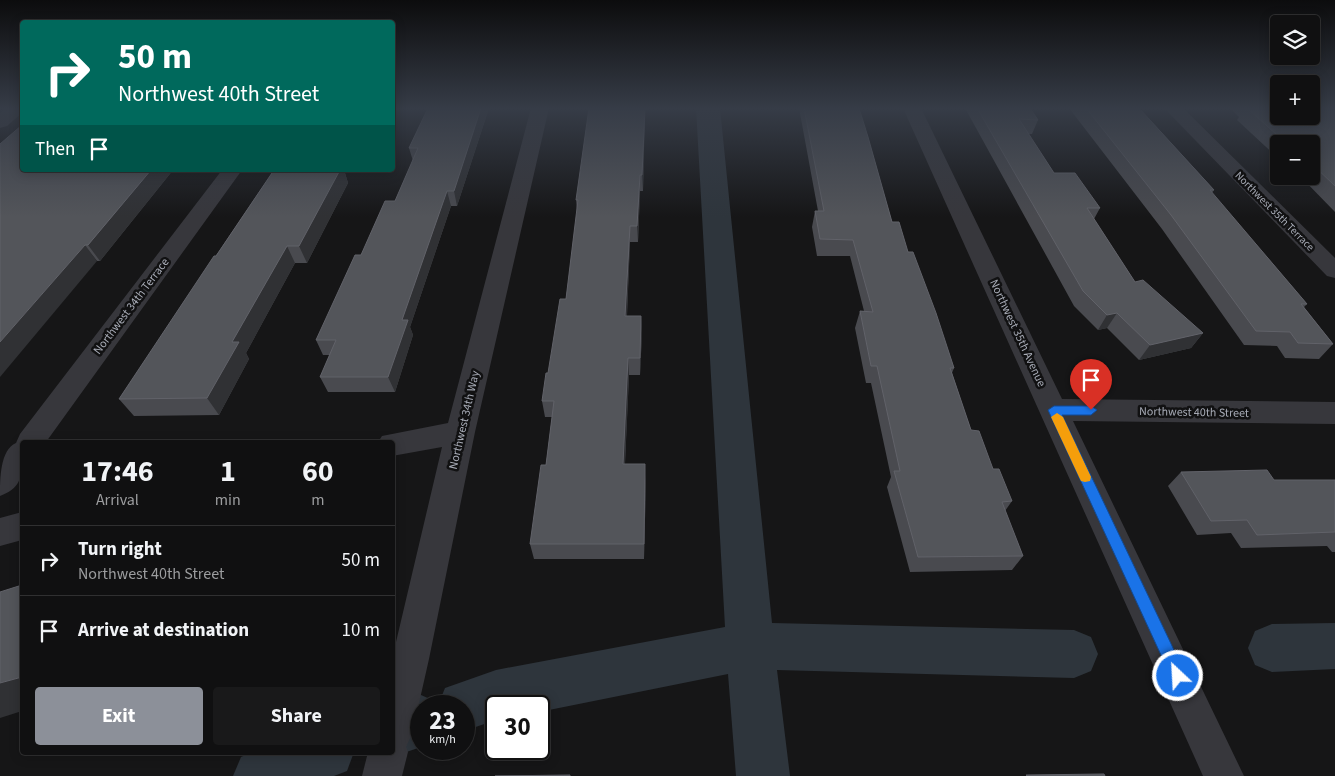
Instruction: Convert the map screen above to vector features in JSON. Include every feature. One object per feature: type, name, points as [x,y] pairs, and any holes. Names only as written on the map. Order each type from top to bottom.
[{"type":"street","name":"Northwest 34th Way","points":[[395,722],[411,659],[460,432],[531,144]]},
{"type":"street","name":"Northwest 35th Avenue","points":[[929,144],[1224,776]]},
{"type":"street","name":"Northwest 35th Terrace","points":[[1209,144],[1335,271]]},
{"type":"street","name":"Northwest 34th Terrace","points":[[31,440],[231,172]]},
{"type":"street","name":"Northwest 40th Street","points":[[1054,410],[1335,413]]},
{"type":"street","points":[[395,443],[460,432]]},
{"type":"street","points":[[0,483],[20,455]]},
{"type":"street","points":[[0,532],[20,527]]},
{"type":"building","points":[[0,144],[20,144],[20,172],[149,172],[88,245],[85,245],[0,342]]},
{"type":"building","points":[[411,144],[469,144],[454,191],[447,191],[402,320],[408,320],[388,377],[320,377],[336,340],[316,340],[355,255],[361,255],[385,201],[395,201],[418,148],[409,148]]},
{"type":"building","points":[[584,144],[643,144],[637,226],[630,226],[625,316],[641,316],[640,358],[628,358],[623,464],[645,464],[644,544],[530,544],[541,465],[546,465],[554,401],[542,401],[560,299],[566,299],[578,200],[576,200]]},
{"type":"building","points":[[811,144],[870,144],[892,222],[899,222],[908,252],[913,252],[936,313],[954,368],[950,368],[971,430],[979,431],[993,469],[999,469],[1012,501],[1002,502],[1023,556],[918,557],[894,471],[900,471],[877,366],[871,366],[860,311],[873,312],[853,240],[820,239],[815,211],[824,211]]},
{"type":"building","points":[[998,144],[1035,144],[1054,173],[1075,173],[1100,208],[1087,208],[1135,282],[1143,280],[1203,333],[1150,345],[1117,313],[1107,315],[1083,291]]},
{"type":"building","points":[[1115,144],[1172,144],[1214,190],[1210,190],[1307,304],[1301,304],[1333,344],[1298,343],[1290,332],[1256,331],[1171,215]]},
{"type":"building","points":[[1320,144],[1335,144],[1335,186],[1320,172]]},
{"type":"building","points":[[273,172],[339,172],[299,246],[287,246],[232,342],[239,342],[207,398],[119,399],[214,256],[216,256]]},
{"type":"building","points":[[1267,470],[1274,480],[1335,480],[1335,532],[1257,535],[1247,520],[1211,521],[1181,472]]},
{"type":"building","points":[[20,586],[20,678],[0,683],[0,592]]},
{"type":"building","points":[[1104,774],[1105,776],[1026,775]]},
{"type":"building","points":[[570,775],[570,776],[495,776]]},
{"type":"waterway","points":[[711,144],[750,646]]},
{"type":"waterway","points":[[475,702],[496,695],[750,646]]},
{"type":"waterway","points":[[750,646],[1074,654]]},
{"type":"waterway","points":[[750,646],[763,776]]},
{"type":"waterway","points":[[1272,648],[1335,646]]},
{"type":"waterway","points":[[395,730],[410,725]]},
{"type":"waterway","points":[[260,776],[320,755]]},
{"type":"slow traffic","points":[[1057,417],[1085,477]]},
{"type":"route","points":[[1091,410],[1054,410],[1178,676]]}]
